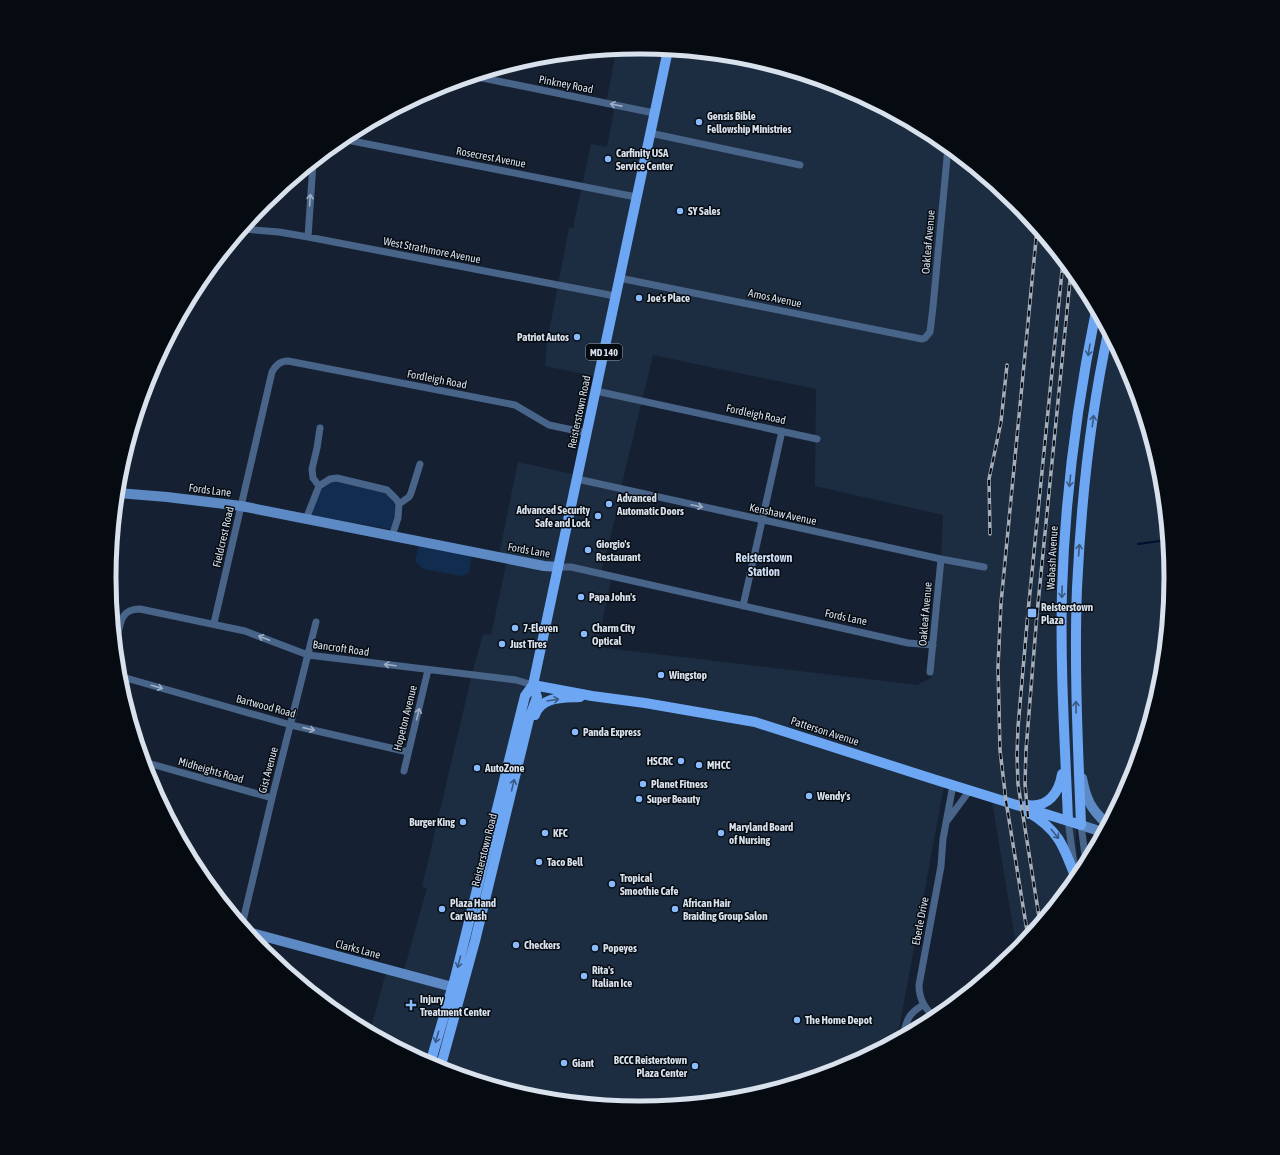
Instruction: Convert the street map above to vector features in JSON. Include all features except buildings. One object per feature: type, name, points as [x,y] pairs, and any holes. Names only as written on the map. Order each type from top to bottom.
[{"type":"main road","name":"Reisterstown Road","points":[[442,1062],[486,852],[525,696],[533,685],[667,55]]},
{"type":"main road","name":"Wabash Avenue","points":[[1068,820],[1061,652],[1064,549],[1073,451],[1095,319]]},
{"type":"main road","points":[[1081,825],[1076,652],[1077,589],[1090,442],[1107,340]]},
{"type":"main road","name":"Reisterstown Road","points":[[432,1058],[457,988],[487,890],[529,719],[537,697],[533,685]]},
{"type":"main road","name":"Patterson Avenue","points":[[533,685],[755,722],[1081,825]]},
{"type":"main road","points":[[518,767],[536,712],[543,703],[552,700],[592,696]]},
{"type":"main road","points":[[1012,803],[1032,806],[1038,805],[1053,797],[1058,791],[1061,783],[1065,748]]},
{"type":"main road","points":[[1012,803],[1038,818],[1056,834],[1067,855],[1073,871]]},
{"type":"main road","points":[[486,852],[490,857],[486,876],[487,890]]},
{"type":"street","name":"Pinkney Road","points":[[484,78],[654,113]]},
{"type":"street","points":[[650,133],[800,165]]},
{"type":"street","name":"Rosecrest Avenue","points":[[351,141],[636,197]]},
{"type":"street","name":"Oakleaf Avenue","points":[[925,338],[930,332],[947,154]]},
{"type":"street","points":[[308,237],[313,169]]},
{"type":"street","name":"West Strathmore Avenue","points":[[248,229],[279,232],[308,237],[615,296]]},
{"type":"street","name":"Amos Avenue","points":[[619,278],[837,323],[922,339],[925,338]]},
{"type":"street","name":"Fordleigh Road","points":[[279,363],[288,361],[514,406],[545,423],[587,433]]},
{"type":"street","name":"Fieldcrest Road","points":[[214,623],[272,372],[279,363]]},
{"type":"street","name":"Fordleigh Road","points":[[596,390],[817,439]]},
{"type":"street","points":[[319,486],[313,478],[312,469],[320,428]]},
{"type":"street","points":[[743,606],[782,431]]},
{"type":"street","points":[[398,504],[411,493],[420,464]]},
{"type":"street","points":[[306,519],[319,486],[330,479],[337,478],[387,490],[396,499],[398,504],[398,518],[392,536]]},
{"type":"street","name":"Kenshaw Avenue","points":[[577,480],[940,559],[984,567]]},
{"type":"street","name":"Fords Lane","points":[[124,493],[241,506],[544,566],[575,568],[908,643],[933,645]]},
{"type":"street","name":"Oakleaf Avenue","points":[[930,672],[940,559]]},
{"type":"street","name":"Bancroft Road","points":[[119,628],[122,619],[127,612],[140,609],[214,623],[245,631],[308,655],[516,680],[533,685]]},
{"type":"street","name":"Gist Avenue","points":[[243,920],[316,622]]},
{"type":"street","name":"Hopeton Avenue","points":[[404,772],[428,670]]},
{"type":"street","name":"Bartwood Road","points":[[127,678],[291,725],[408,752]]},
{"type":"street","points":[[1078,746],[1087,801],[1096,814],[1103,821]]},
{"type":"street","name":"Midheights Road","points":[[151,764],[272,798]]},
{"type":"street","name":"Eberle Drive","points":[[923,1005],[920,998],[919,985],[941,866],[943,839],[953,785]]},
{"type":"street","name":"Eberle Drive","points":[[946,823],[970,790]]},
{"type":"street","name":"Wabash Avenue","points":[[1068,820],[1075,869]]},
{"type":"street","points":[[1081,825],[1085,853]]},
{"type":"street","name":"Patterson Avenue","points":[[1081,825],[1098,831]]},
{"type":"street","name":"Clarks Lane","points":[[257,934],[457,988]]},
{"type":"street","points":[[905,1029],[908,1018],[915,1010],[923,1005],[930,1013]]},
{"type":"shaded area","points":[[608,55],[674,55],[708,58],[775,72],[840,94],[872,108],[931,142],[959,162],[1010,207],[1034,232],[1075,287],[1110,346],[1124,377],[1146,442],[1153,475],[1159,509],[1164,578],[1159,646],[1153,680],[1146,713],[1124,778],[1110,809],[1098,830],[1076,823],[1076,843],[1078,862],[1034,923],[1016,942],[991,796],[945,781],[898,1033],[872,1047],[840,1061],[775,1083],[708,1097],[674,1100],[606,1100],[572,1097],[538,1091],[472,1073],[440,1061],[408,1047],[371,1027],[387,969],[403,974],[427,888],[422,887],[472,674],[483,634],[491,635],[508,556],[499,555],[518,462],[577,475],[599,377],[545,366],[547,342],[569,228],[573,228],[591,144],[607,147],[615,105],[606,103],[615,57]],"holes":[[[653,355],[816,389],[815,486],[943,515],[941,559],[935,614],[931,678],[917,685],[597,647],[612,575],[600,575],[616,515],[619,496]]]},
{"type":"shaded area","points":[[338,481],[389,494],[396,511],[392,528],[389,529],[309,515],[323,486],[330,482]]},
{"type":"shaded area","points":[[419,546],[472,556],[469,573],[462,576],[423,569],[415,561]]},
{"type":"waterway","points":[[1138,544],[1162,541]]},
{"type":"railway","points":[[1027,930],[1006,801],[1000,750],[998,667],[1001,603],[1036,235]]},
{"type":"railway","points":[[1039,917],[1018,784],[1018,727],[1062,269]]},
{"type":"railway","points":[[1028,817],[1025,784],[1026,750],[1037,614],[1070,280]]},
{"type":"railway","points":[[990,534],[989,479],[1001,422],[1007,365]]},
{"type":"place","name":"Gensis Bible Fellowship Ministries","points":[[699,122]]},
{"type":"place","name":"Carfinity USA Service Center","points":[[608,159]]},
{"type":"place","name":"SY Sales","points":[[680,211]]},
{"type":"place","name":"Joe's Place","points":[[639,298]]},
{"type":"place","name":"Patriot Autos","points":[[577,337]]},
{"type":"place","name":"Advanced Automatic Doors","points":[[609,504]]},
{"type":"place","name":"Advanced Security Safe and Lock","points":[[598,516]]},
{"type":"place","name":"Giorgio's Restaurant","points":[[588,550]]},
{"type":"place","name":"Papa John's","points":[[581,597]]},
{"type":"place","name":"Reisterstown Plaza","points":[[1032,613]]},
{"type":"place","name":"7-Eleven","points":[[515,628]]},
{"type":"place","name":"Charm City Optical","points":[[584,634]]},
{"type":"place","name":"Just Tires","points":[[502,644]]},
{"type":"place","name":"Wingstop","points":[[661,675]]},
{"type":"place","name":"Panda Express","points":[[575,732]]},
{"type":"place","name":"HSCRC","points":[[681,761]]},
{"type":"place","name":"MHCC","points":[[699,765]]},
{"type":"place","name":"AutoZone","points":[[477,768]]},
{"type":"place","name":"Planet Fitness","points":[[643,784]]},
{"type":"place","name":"Wendy's","points":[[809,796]]},
{"type":"place","name":"Super Beauty","points":[[639,799]]},
{"type":"place","name":"Burger King","points":[[463,822]]},
{"type":"place","name":"KFC","points":[[545,833]]},
{"type":"place","name":"Maryland Board of Nursing","points":[[721,833]]},
{"type":"place","name":"Taco Bell","points":[[539,862]]},
{"type":"place","name":"Tropical Smoothie Cafe","points":[[612,884]]},
{"type":"place","name":"Plaza Hand Car Wash","points":[[442,909]]},
{"type":"place","name":"African Hair Braiding Group Salon","points":[[675,909]]},
{"type":"place","name":"Checkers","points":[[516,945]]},
{"type":"place","name":"Popeyes","points":[[595,948]]},
{"type":"place","name":"Rita's Italian Ice","points":[[584,976]]},
{"type":"place","name":"Injury Treatment Center","points":[[411,1005]]},
{"type":"place","name":"The Home Depot","points":[[797,1020]]},
{"type":"place","name":"Giant","points":[[564,1063]]},
{"type":"place","name":"BCCC Reisterstown Plaza Center","points":[[695,1066]]},
{"type":"district","name":"Reisterstown Station","points":[[764,565]]}]
